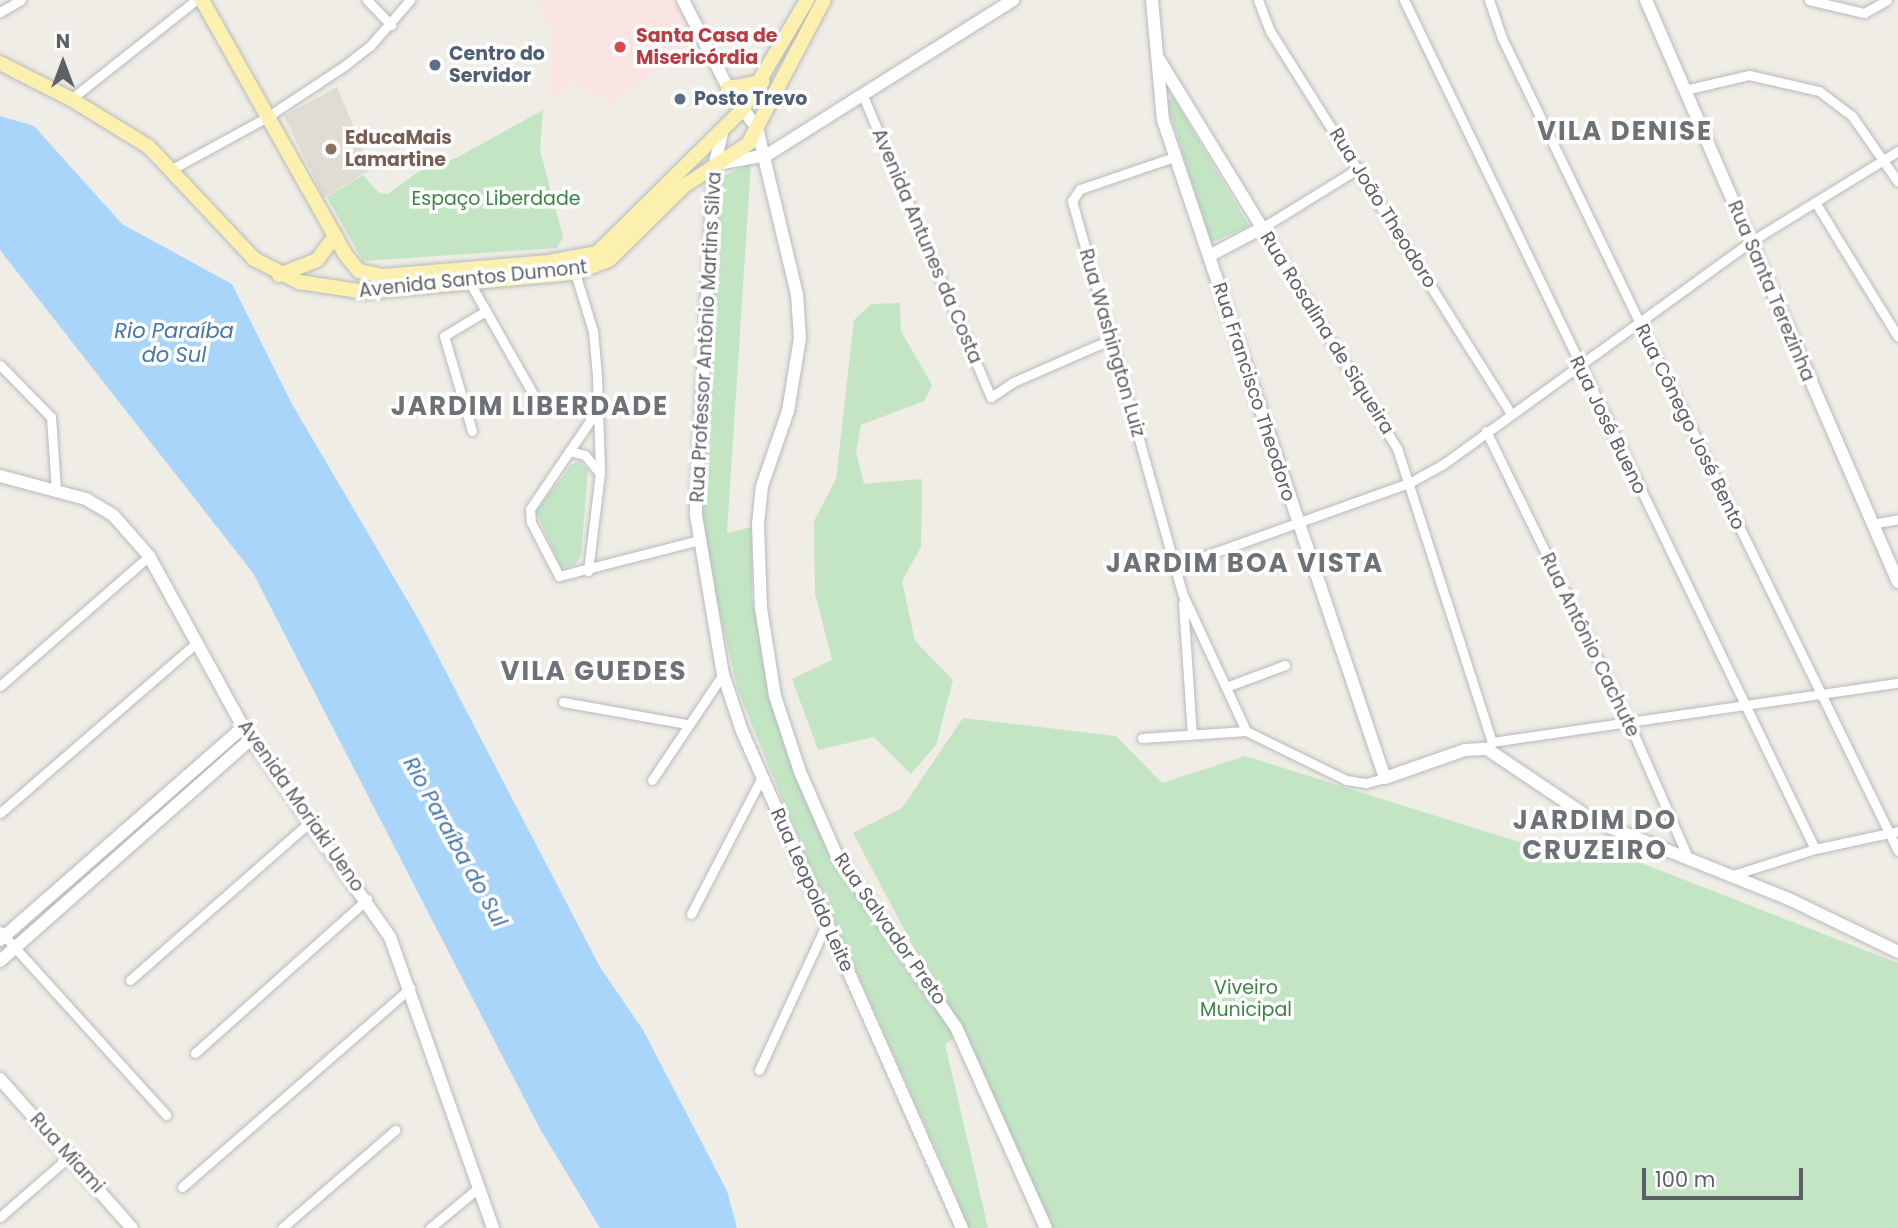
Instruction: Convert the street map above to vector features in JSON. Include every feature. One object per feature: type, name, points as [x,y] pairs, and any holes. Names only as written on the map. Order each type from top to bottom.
[{"type":"main road","points":[[0,63],[71,99],[149,147],[174,169],[233,241],[279,275],[317,260],[335,236],[202,0]]},
{"type":"main road","name":"Rua Salvador Preto","points":[[683,0],[728,88],[757,128],[767,155],[797,293],[800,326],[785,426],[760,496],[761,608],[775,696],[800,772],[836,854],[956,1027],[1046,1228]]},
{"type":"main road","name":"Avenida Santos Dumont","points":[[335,236],[359,271],[397,275],[549,262],[597,253],[722,133],[742,110],[762,82],[807,0]]},
{"type":"main road","name":"Avenida Santos Dumont","points":[[279,275],[342,292],[575,273],[609,260],[684,186],[748,144],[824,0]]},
{"type":"main road","points":[[719,165],[767,155],[1013,0]]},
{"type":"main road","name":"Rua Francisco Theodoro","points":[[1152,0],[1163,120],[1174,157],[1385,778]]},
{"type":"main road","name":"Rua Santa Terezinha","points":[[1646,0],[1898,582]]},
{"type":"main road","name":"Rua Rosalina de Siqueira","points":[[1156,54],[1262,228]]},
{"type":"main road","points":[[728,88],[762,82]]},
{"type":"main road","name":"Rua Professor Antônio Martins Silva","points":[[699,540],[696,492],[722,133]]},
{"type":"main road","points":[[1209,256],[1262,228]]},
{"type":"main road","name":"Avenida Moriaki Ueno","points":[[0,476],[86,499],[113,515],[149,556],[243,727],[367,900],[390,937],[410,988],[477,1189],[494,1228]]},
{"type":"main road","name":"Rua Leopoldo Leite","points":[[699,540],[723,674],[762,777],[962,1228]]},
{"type":"main road","points":[[1,935],[243,727]]},
{"type":"main road","points":[[0,961],[251,739]]},
{"type":"main road","points":[[1385,778],[1465,750],[1489,745],[1594,821],[1733,875],[1898,953]]},
{"type":"main road","name":"Rua Miami","points":[[0,1079],[71,1155],[132,1228]]},
{"type":"street","points":[[0,12],[21,0]]},
{"type":"street","points":[[71,99],[196,0]]},
{"type":"street","points":[[367,0],[391,25]]},
{"type":"street","points":[[174,169],[267,117],[344,66],[391,25],[410,0]]},
{"type":"street","name":"Rua João Theodoro","points":[[1258,0],[1270,31],[1359,168],[1511,414]]},
{"type":"street","name":"Rua José Bueno","points":[[1404,0],[1815,849]]},
{"type":"street","name":"Rua Cônego José Bento","points":[[1489,0],[1502,38],[1821,695],[1894,832],[1898,851]]},
{"type":"street","points":[[1809,0],[1872,12],[1887,0]]},
{"type":"street","points":[[1872,0],[1872,12]]},
{"type":"street","points":[[1685,90],[1749,75],[1819,91],[1839,102],[1883,158],[1898,182]]},
{"type":"street","name":"Avenida Antunes da Costa","points":[[863,96],[991,397],[1013,382],[1112,339]]},
{"type":"street","points":[[1174,567],[1409,482],[1442,465],[1751,242],[1898,151]]},
{"type":"street","name":"Rua Washington Luiz","points":[[1174,157],[1080,189],[1073,195],[1073,207],[1183,595],[1246,731]]},
{"type":"street","points":[[1262,228],[1359,168]]},
{"type":"street","points":[[1815,202],[1898,337]]},
{"type":"street","name":"Rua Rosalina de Siqueira","points":[[1262,228],[1387,428],[1409,482],[1489,745]]},
{"type":"street","points":[[575,273],[593,331],[598,409],[600,473],[588,571]]},
{"type":"street","points":[[470,283],[484,312],[533,394]]},
{"type":"street","points":[[472,430],[444,336],[484,312]]},
{"type":"street","points":[[0,366],[51,417],[56,490]]},
{"type":"street","points":[[598,409],[530,509],[531,522],[559,576],[588,571],[699,540]]},
{"type":"street","name":"Rua Antônio Cachute","points":[[1486,431],[1628,721],[1689,860]]},
{"type":"street","points":[[569,451],[584,455],[600,473]]},
{"type":"street","points":[[1871,524],[1898,519]]},
{"type":"street","points":[[0,686],[149,556]]},
{"type":"street","name":"Rua Washington Luiz","points":[[1183,595],[1192,734]]},
{"type":"street","points":[[0,813],[196,643]]},
{"type":"street","points":[[1226,687],[1284,665]]},
{"type":"street","points":[[652,780],[723,674]]},
{"type":"street","points":[[1489,745],[1628,721],[1898,683]]},
{"type":"street","points":[[563,702],[687,724]]},
{"type":"street","points":[[1142,738],[1246,731],[1346,780],[1366,783],[1385,778]]},
{"type":"street","points":[[691,914],[762,777]]},
{"type":"street","points":[[130,980],[310,822]]},
{"type":"street","points":[[1733,875],[1815,849],[1894,832]]},
{"type":"street","points":[[195,1053],[367,900]]},
{"type":"street","points":[[759,1069],[827,923]]},
{"type":"street","points":[[1,935],[166,1115]]},
{"type":"street","points":[[182,1187],[410,988]]},
{"type":"street","points":[[282,1228],[395,1129]]},
{"type":"street","points":[[0,1217],[71,1155]]},
{"type":"street","points":[[430,1228],[477,1189]]},
{"type":"shaded area","name":"Santa Casa de Misericórdia","points":[[536,0],[681,0],[701,38],[611,103],[573,82],[566,85],[561,95],[549,93],[553,29]]},
{"type":"shaded area","name":"EducaMais Lamartine","points":[[337,87],[371,169],[324,198],[284,116]]},
{"type":"green space","points":[[1173,97],[1249,226],[1211,243],[1166,101]]},
{"type":"green space","name":"Espaço Liberdade","points":[[543,110],[540,150],[563,237],[557,248],[363,261],[327,197],[363,175],[379,193],[388,194],[418,172],[456,158]]},
{"type":"green space","points":[[751,163],[727,533],[752,527],[752,598],[766,669],[841,872],[956,1037],[945,1044],[988,1228],[967,1228],[955,1192],[801,846],[738,690],[708,564],[698,514],[721,177]]},
{"type":"green space","points":[[900,303],[901,331],[932,385],[924,401],[861,425],[856,451],[864,484],[922,479],[921,547],[902,581],[915,641],[953,680],[936,745],[911,774],[874,737],[818,750],[792,679],[832,660],[815,593],[814,521],[836,479],[854,320],[871,304]]},
{"type":"green space","points":[[579,461],[588,470],[581,556],[575,565],[561,568],[536,511],[572,464]]},
{"type":"green space","name":"Viveiro Municipal","points":[[963,718],[1116,736],[1162,783],[1245,756],[1570,858],[1592,844],[1898,963],[1898,1228],[1048,1228],[964,1042],[853,833],[902,808]]},
{"type":"water","name":"Rio Paraíba do Sul","points":[[0,116],[34,126],[122,224],[232,284],[292,404],[420,622],[600,967],[643,1030],[727,1191],[737,1228],[600,1228],[540,1129],[253,573],[0,250]]},
{"type":"place","name":"Santa Casa de Misericórdia","points":[[620,47]]},
{"type":"place","name":"Centro do Servidor","points":[[435,65]]},
{"type":"place","name":"Posto Trevo","points":[[680,99]]},
{"type":"place","name":"EducaMais Lamartine","points":[[331,149]]},
{"type":"district","name":"VILA DENISE","points":[[1625,132]]},
{"type":"district","name":"JARDIM LIBERDADE","points":[[530,407]]},
{"type":"district","name":"JARDIM BOA VISTA","points":[[1245,564]]},
{"type":"district","name":"VILA GUEDES","points":[[594,672]]},
{"type":"district","name":"JARDIM DO CRUZEIRO","points":[[1595,836]]}]
